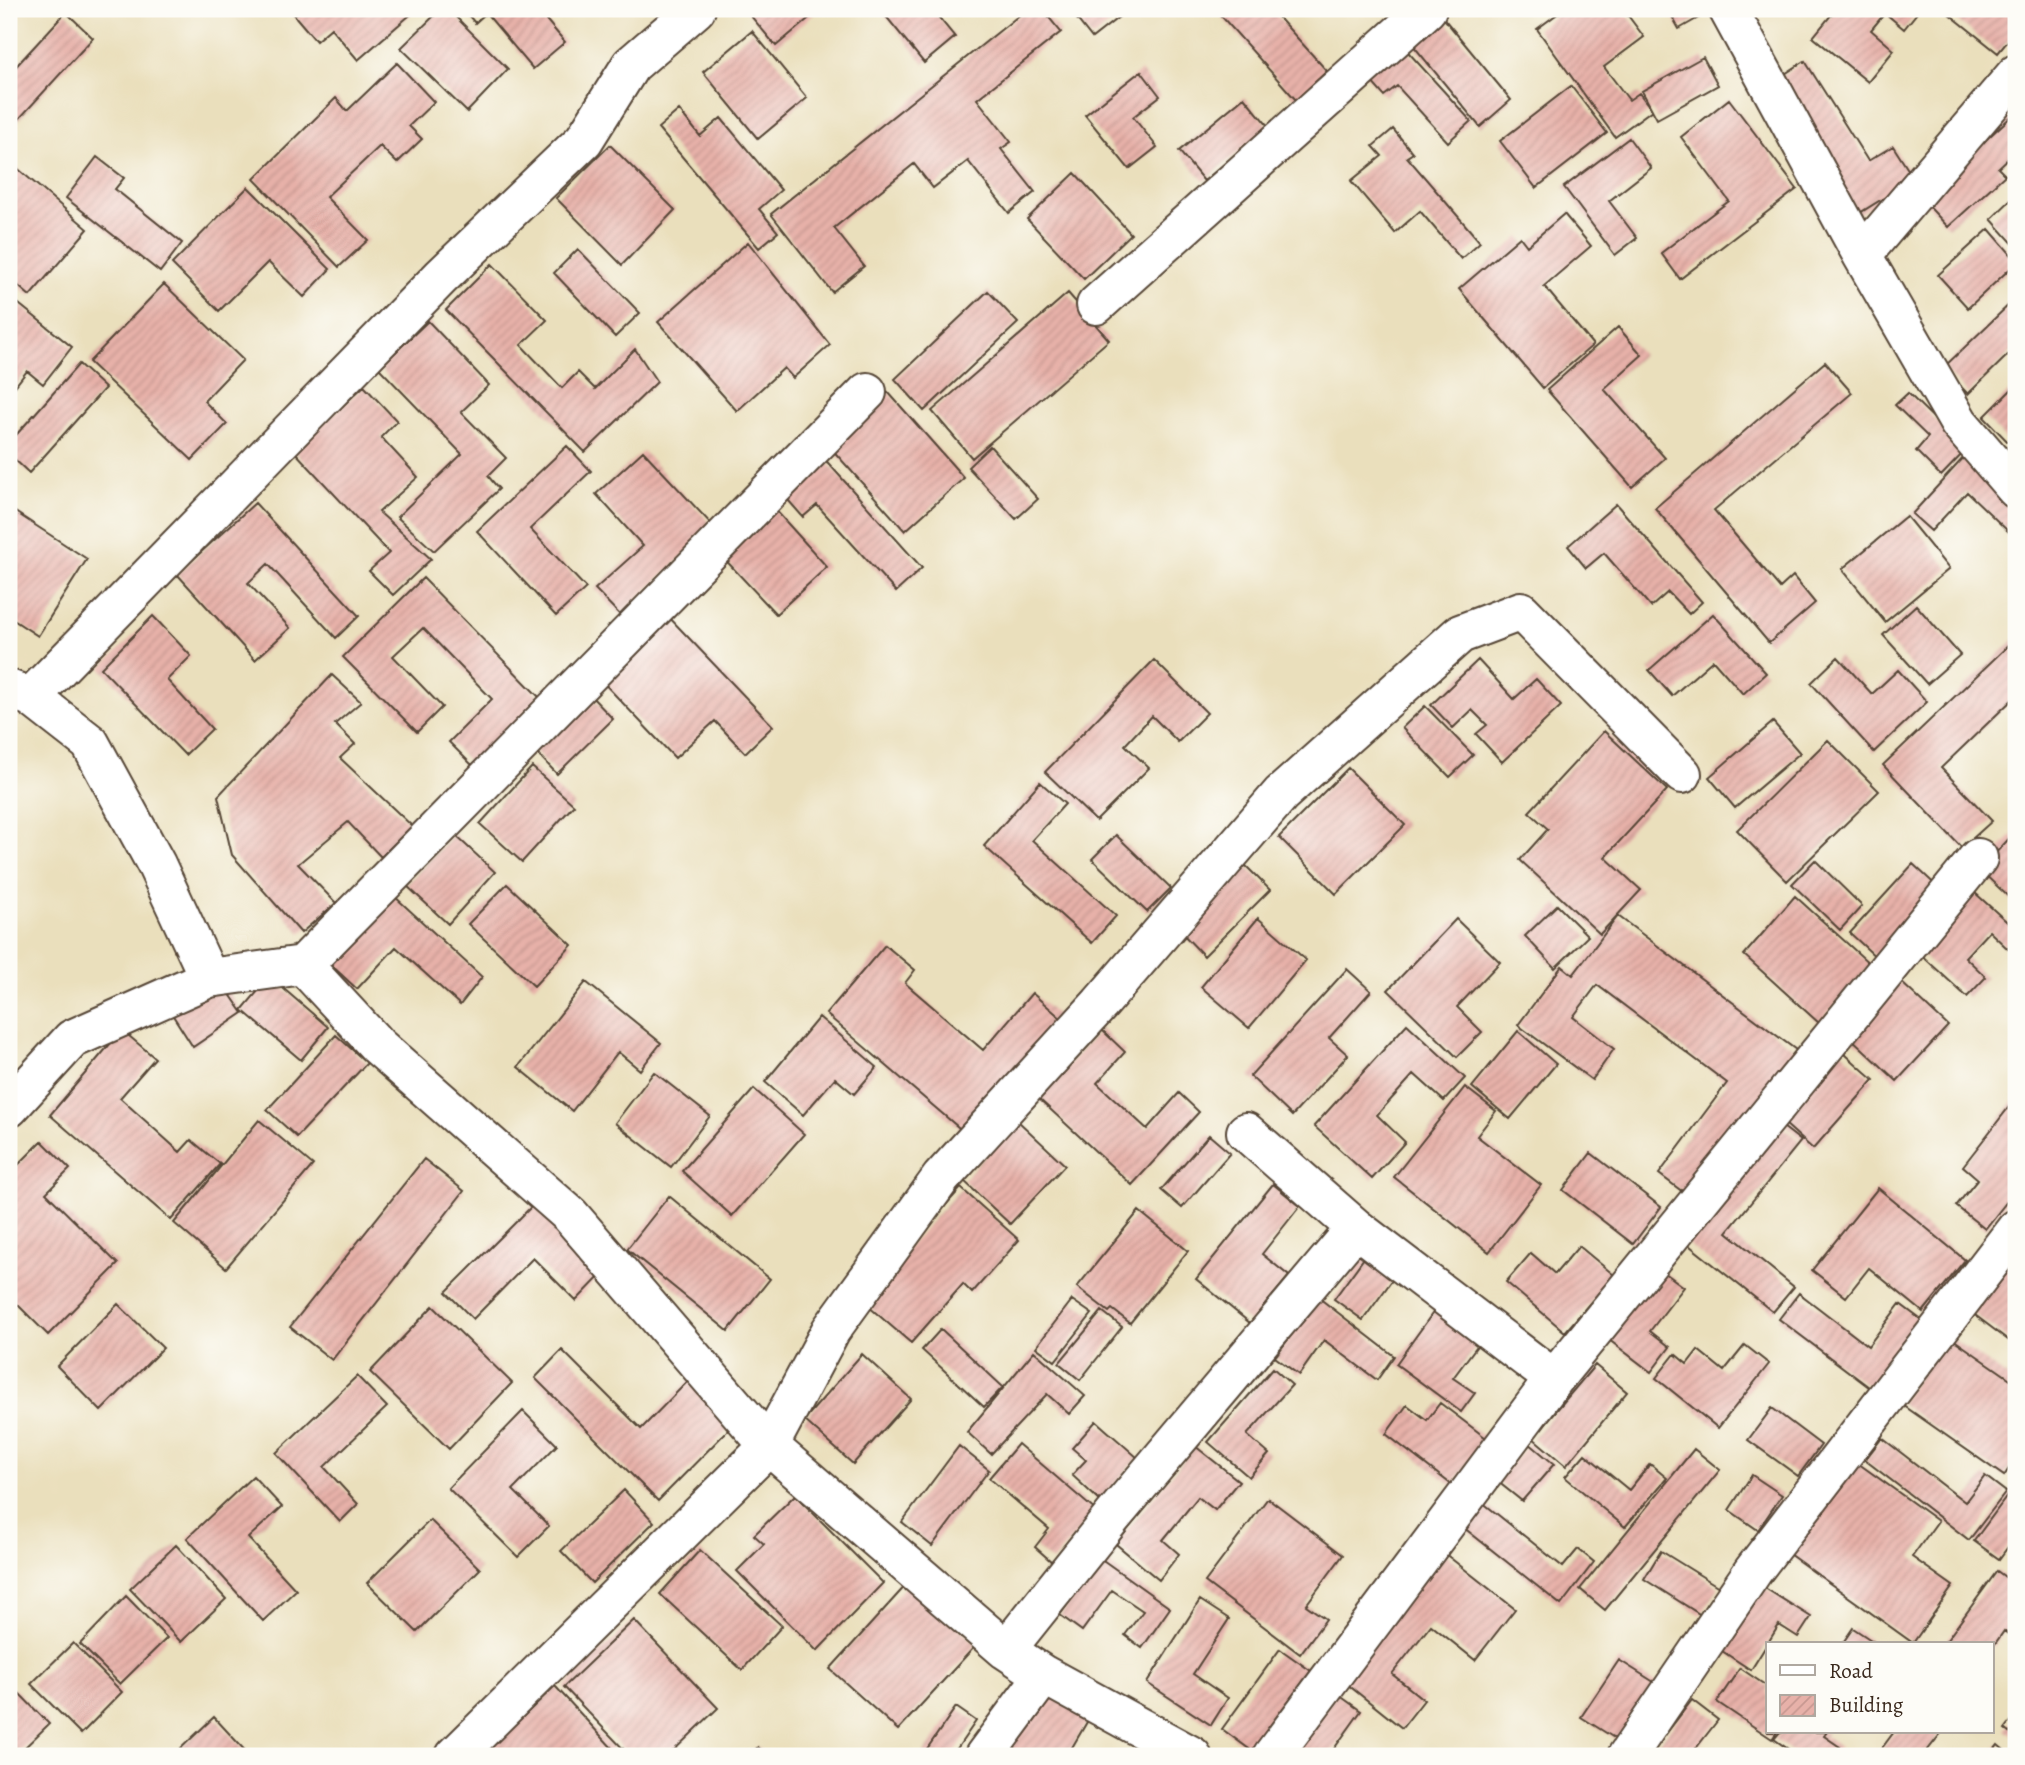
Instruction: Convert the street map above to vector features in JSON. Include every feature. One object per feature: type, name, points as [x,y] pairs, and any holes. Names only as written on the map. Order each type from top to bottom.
[{"type":"street","points":[[209,978],[156,864],[90,743],[20,693],[441,276],[584,140],[631,65],[696,9]]},
{"type":"street","points":[[1096,305],[1427,9]]},
{"type":"street","points":[[1728,9],[1862,255],[1959,423],[2016,489]]},
{"type":"street","points":[[1862,255],[2016,74]]},
{"type":"street","points":[[9,1108],[72,1039],[209,978],[303,965],[867,392]]},
{"type":"street","points":[[455,1756],[769,1446],[831,1330],[941,1178],[1100,1004],[1281,794],[1460,634],[1521,611],[1682,774]]},
{"type":"street","points":[[1272,1756],[1554,1379],[1978,858]]},
{"type":"street","points":[[303,965],[378,1046],[570,1215],[769,1446],[1006,1650],[1044,1675],[1192,1756]]},
{"type":"street","points":[[1246,1132],[1356,1228],[1554,1379]]},
{"type":"street","points":[[1006,1650],[1113,1516],[1356,1228]]},
{"type":"street","points":[[1627,1756],[1753,1571],[2016,1229]]},
{"type":"street","points":[[984,1756],[1044,1675]]},
{"type":"building","points":[[301,9],[417,9],[358,60],[331,28],[316,41],[294,15]]},
{"type":"building","points":[[441,9],[448,9],[508,69],[467,112],[401,48]]},
{"type":"building","points":[[463,9],[537,9],[565,42],[533,69],[486,13],[475,23]]},
{"type":"building","points":[[745,9],[809,9],[814,14],[776,46]]},
{"type":"building","points":[[880,9],[932,9],[955,37],[924,63]]},
{"type":"building","points":[[1027,9],[1042,9],[1061,32],[977,99],[1011,142],[1001,149],[1035,192],[1009,213],[968,161],[933,188],[914,164],[834,228],[864,266],[832,292],[771,214]]},
{"type":"building","points":[[1069,9],[1129,9],[1092,38]]},
{"type":"building","points":[[1215,9],[1271,9],[1327,71],[1296,100]]},
{"type":"building","points":[[1436,9],[1511,100],[1480,127],[1403,33]]},
{"type":"building","points":[[1564,9],[1623,9],[1644,37],[1604,67],[1629,100],[1639,93],[1652,110],[1615,137],[1537,29]]},
{"type":"building","points":[[1668,9],[1714,9],[1679,29]]},
{"type":"building","points":[[1836,9],[1920,9],[1904,29],[1885,13],[1871,30],[1894,50],[1868,82],[1813,37]]},
{"type":"building","points":[[1943,9],[2016,9],[2016,31],[1998,53]]},
{"type":"building","points":[[66,12],[93,38],[9,130],[9,74]]},
{"type":"building","points":[[752,31],[807,98],[758,139],[703,72]]},
{"type":"building","points":[[1398,41],[1471,121],[1448,142],[1397,86],[1384,96],[1364,73]]},
{"type":"building","points":[[1703,57],[1718,85],[1657,119],[1642,91]]},
{"type":"building","points":[[1805,61],[1868,161],[1893,146],[1914,179],[1858,214],[1774,81]]},
{"type":"building","points":[[397,63],[434,102],[409,126],[422,139],[397,163],[380,146],[326,197],[368,240],[339,267],[254,179],[336,98],[347,111]]},
{"type":"building","points":[[1141,71],[1160,96],[1133,117],[1157,147],[1129,169],[1085,115]]},
{"type":"building","points":[[1571,86],[1607,133],[1536,188],[1500,141]]},
{"type":"building","points":[[1244,97],[1269,127],[1204,181],[1179,151]]},
{"type":"building","points":[[1729,99],[1797,189],[1680,279],[1661,253],[1729,201],[1681,137]]},
{"type":"building","points":[[679,110],[700,136],[721,118],[781,190],[759,209],[778,232],[759,248],[658,128]]},
{"type":"building","points":[[2016,112],[2016,151],[1998,168],[2005,175],[1948,227],[1922,199]]},
{"type":"building","points":[[1393,129],[1413,153],[1407,157],[1480,242],[1461,259],[1420,211],[1395,233],[1351,181],[1382,156],[1373,146]]},
{"type":"building","points":[[1629,138],[1651,168],[1609,201],[1637,238],[1615,255],[1564,187]]},
{"type":"building","points":[[610,145],[675,210],[622,265],[556,198]]},
{"type":"building","points":[[97,157],[124,178],[115,189],[182,243],[160,272],[66,198]]},
{"type":"building","points":[[9,161],[88,229],[30,296],[9,278]]},
{"type":"building","points":[[1075,173],[1131,234],[1084,279],[1027,219]]},
{"type":"building","points":[[248,187],[330,269],[304,297],[268,262],[219,311],[172,264]]},
{"type":"building","points":[[2016,195],[2016,247],[1991,219]]},
{"type":"building","points":[[1564,214],[1591,246],[1544,286],[1593,345],[1543,388],[1459,289],[1520,237],[1527,246]]},
{"type":"building","points":[[1989,229],[2016,263],[1968,308],[1938,275]]},
{"type":"building","points":[[748,242],[830,345],[793,378],[784,368],[737,411],[658,322]]},
{"type":"building","points":[[578,249],[640,313],[615,337],[554,273]]},
{"type":"building","points":[[492,264],[547,320],[521,345],[562,388],[578,372],[595,389],[635,349],[657,382],[585,452],[446,310]]},
{"type":"building","points":[[164,284],[243,360],[204,401],[227,424],[192,460],[89,362]]},
{"type":"building","points":[[988,291],[1018,323],[924,411],[895,379]]},
{"type":"building","points":[[1068,293],[1109,340],[972,458],[932,411]]},
{"type":"building","points":[[9,296],[72,347],[43,384],[27,371],[9,394]]},
{"type":"building","points":[[2015,299],[2016,347],[1968,394],[1943,368]]},
{"type":"building","points":[[428,321],[489,385],[461,412],[506,458],[488,476],[499,489],[434,551],[397,517],[462,454],[379,368]]},
{"type":"building","points":[[1618,327],[1642,355],[1604,389],[1665,458],[1632,487],[1547,390]]},
{"type":"building","points":[[1825,362],[1852,393],[1714,510],[1780,588],[1793,576],[1815,603],[1769,643],[1655,508]]},
{"type":"building","points":[[79,364],[105,388],[29,473],[9,454],[9,443]]},
{"type":"building","points":[[2016,385],[2016,438],[2010,444],[1984,417]]},
{"type":"building","points":[[364,386],[397,421],[381,437],[418,477],[379,512],[431,559],[393,595],[369,571],[389,553],[294,451]]},
{"type":"building","points":[[888,392],[964,478],[905,531],[829,446]]},
{"type":"building","points":[[1908,393],[1966,450],[1941,476],[1916,451],[1928,437],[1895,405]]},
{"type":"building","points":[[567,446],[591,471],[530,529],[586,588],[556,616],[477,531]]},
{"type":"building","points":[[990,446],[1038,499],[1016,519],[968,467]]},
{"type":"building","points":[[643,451],[714,527],[620,615],[595,589],[643,546],[596,494]]},
{"type":"building","points":[[821,455],[922,568],[896,592],[817,505],[803,517],[781,492]]},
{"type":"building","points":[[1966,455],[2016,501],[2016,526],[2010,533],[1967,492],[1931,531],[1912,514]]},
{"type":"building","points":[[255,503],[359,616],[336,638],[268,564],[248,583],[290,628],[255,660],[177,574]]},
{"type":"building","points":[[1616,504],[1702,602],[1689,614],[1668,592],[1651,607],[1604,553],[1586,568],[1568,546]]},
{"type":"building","points":[[771,505],[827,567],[776,614],[719,553]]},
{"type":"building","points":[[9,508],[87,559],[38,636],[9,617]]},
{"type":"building","points":[[1906,516],[1949,569],[1885,622],[1842,569]]},
{"type":"building","points":[[423,578],[540,698],[472,765],[449,742],[492,699],[423,628],[393,656],[442,707],[417,732],[343,657]]},
{"type":"building","points":[[1916,605],[1960,655],[1927,684],[1883,635]]},
{"type":"building","points":[[665,613],[773,726],[745,753],[715,721],[675,758],[598,677]]},
{"type":"building","points":[[1713,614],[1766,673],[1743,694],[1713,660],[1672,696],[1649,670]]},
{"type":"building","points":[[153,616],[191,656],[167,680],[212,729],[185,755],[101,668]]},
{"type":"building","points":[[2016,638],[2016,696],[1941,768],[1992,821],[1962,848],[1883,765]]},
{"type":"building","points":[[1838,657],[1872,694],[1898,670],[1927,702],[1874,752],[1811,683]]},
{"type":"building","points":[[1154,660],[1207,713],[1178,742],[1152,716],[1125,745],[1149,768],[1096,821],[1045,772]]},
{"type":"building","points":[[1478,660],[1514,699],[1536,679],[1561,706],[1502,762],[1476,734],[1487,725],[1472,710],[1453,728],[1431,705]]},
{"type":"building","points":[[332,675],[361,702],[335,724],[355,744],[340,758],[412,826],[381,857],[348,822],[298,864],[336,903],[301,933],[232,855],[218,796]]},
{"type":"building","points":[[589,694],[613,719],[557,774],[533,749]]},
{"type":"building","points":[[1425,706],[1473,755],[1450,777],[1402,728]]},
{"type":"building","points":[[1773,722],[1800,753],[1735,808],[1709,777]]},
{"type":"building","points":[[1604,731],[1667,790],[1605,857],[1641,890],[1600,934],[1520,860],[1548,829],[1529,812]]},
{"type":"building","points":[[1828,740],[1879,791],[1787,881],[1737,830]]},
{"type":"building","points":[[532,767],[574,805],[522,862],[480,824]]},
{"type":"building","points":[[1348,768],[1405,825],[1336,894],[1279,837]]},
{"type":"building","points":[[1040,782],[1065,804],[1032,840],[1116,916],[1092,943],[984,846]]},
{"type":"building","points":[[2016,831],[2016,904],[1980,870]]},
{"type":"building","points":[[454,834],[495,872],[448,924],[406,885]]},
{"type":"building","points":[[1116,835],[1171,888],[1147,912],[1092,859]]},
{"type":"building","points":[[1815,860],[1862,906],[1840,930],[1792,884]]},
{"type":"building","points":[[1913,864],[1942,891],[1879,960],[1850,933]]},
{"type":"building","points":[[1245,865],[1270,890],[1204,956],[1179,930]]},
{"type":"building","points":[[507,884],[572,945],[534,986],[468,924]]},
{"type":"building","points":[[1974,892],[2016,930],[2016,939],[2008,949],[1989,931],[1965,957],[1986,977],[1967,997],[1919,953]]},
{"type":"building","points":[[393,895],[482,977],[460,1005],[396,947],[357,989],[330,964]]},
{"type":"building","points":[[1795,896],[1871,965],[1819,1023],[1744,955]]},
{"type":"building","points":[[1557,905],[1588,936],[1555,968],[1525,936]]},
{"type":"building","points":[[1618,916],[1800,1053],[1691,1198],[1659,1174],[1727,1083],[1597,985],[1573,1017],[1614,1049],[1592,1080],[1518,1025],[1562,966],[1573,975]]},
{"type":"building","points":[[1258,918],[1306,960],[1249,1028],[1201,987]]},
{"type":"building","points":[[1456,919],[1500,962],[1457,1007],[1482,1032],[1457,1057],[1388,990]]},
{"type":"building","points":[[885,945],[915,970],[905,983],[983,1050],[1032,993],[1062,1019],[965,1133],[826,1014]]},
{"type":"building","points":[[1347,969],[1371,991],[1329,1038],[1348,1055],[1292,1116],[1250,1076]]},
{"type":"building","points":[[270,977],[328,1027],[301,1060],[242,1010]]},
{"type":"building","points":[[220,980],[243,1013],[193,1047],[172,1014]]},
{"type":"building","points":[[586,982],[661,1043],[640,1070],[618,1052],[572,1111],[518,1067]]},
{"type":"building","points":[[1901,982],[1948,1026],[1897,1081],[1850,1037]]},
{"type":"building","points":[[819,1017],[877,1067],[854,1094],[835,1078],[803,1115],[765,1082]]},
{"type":"building","points":[[1407,1024],[1465,1078],[1444,1101],[1414,1074],[1377,1115],[1405,1142],[1372,1179],[1314,1126]]},
{"type":"building","points":[[1101,1029],[1125,1052],[1097,1083],[1147,1129],[1179,1093],[1199,1112],[1132,1185],[1038,1098]]},
{"type":"building","points":[[122,1030],[155,1058],[120,1098],[180,1152],[191,1140],[220,1164],[171,1220],[50,1115]]},
{"type":"building","points":[[1518,1031],[1556,1064],[1510,1119],[1472,1087]]},
{"type":"building","points":[[336,1035],[367,1063],[297,1137],[267,1110]]},
{"type":"building","points":[[1836,1046],[1874,1080],[1813,1149],[1775,1115]]},
{"type":"building","points":[[654,1072],[710,1116],[671,1167],[615,1123]]},
{"type":"building","points":[[1465,1087],[1496,1111],[1477,1136],[1541,1185],[1489,1252],[1394,1177]]},
{"type":"building","points":[[754,1089],[804,1134],[732,1216],[682,1171]]},
{"type":"building","points":[[2016,1098],[2016,1190],[1985,1229],[1956,1206],[1978,1179],[1963,1166]]},
{"type":"building","points":[[259,1120],[313,1165],[226,1268],[174,1223]]},
{"type":"building","points":[[1774,1120],[1801,1141],[1727,1232],[1794,1287],[1773,1312],[1680,1238]]},
{"type":"building","points":[[1018,1121],[1065,1165],[1010,1224],[963,1180]]},
{"type":"building","points":[[1209,1135],[1230,1153],[1182,1208],[1161,1190]]},
{"type":"building","points":[[42,1141],[70,1169],[46,1193],[118,1264],[48,1335],[9,1296],[9,1174]]},
{"type":"building","points":[[1591,1153],[1661,1207],[1633,1244],[1563,1190]]},
{"type":"building","points":[[424,1159],[464,1191],[332,1360],[290,1327]]},
{"type":"building","points":[[1273,1184],[1300,1206],[1262,1254],[1289,1276],[1250,1323],[1196,1279]]},
{"type":"building","points":[[961,1188],[1019,1240],[972,1293],[963,1284],[911,1343],[861,1300]]},
{"type":"building","points":[[1878,1188],[1965,1260],[1923,1312],[1869,1268],[1846,1297],[1812,1270]]},
{"type":"building","points":[[669,1196],[770,1279],[728,1331],[627,1249]]},
{"type":"building","points":[[535,1203],[604,1272],[576,1301],[533,1258],[473,1319],[446,1292]]},
{"type":"building","points":[[1139,1211],[1188,1251],[1130,1323],[1112,1309],[1109,1312],[1077,1287]]},
{"type":"building","points":[[1579,1246],[1614,1275],[1565,1332],[1506,1282],[1531,1253],[1555,1274]]},
{"type":"building","points":[[2016,1251],[2016,1346],[1971,1312]]},
{"type":"building","points":[[1364,1258],[1393,1279],[1363,1320],[1334,1299]]},
{"type":"building","points":[[1657,1267],[1684,1287],[1650,1331],[1670,1347],[1651,1372],[1604,1336]]},
{"type":"building","points":[[1799,1293],[1868,1346],[1900,1304],[1928,1325],[1877,1393],[1779,1319]]},
{"type":"building","points":[[1319,1298],[1394,1356],[1377,1380],[1324,1340],[1299,1375],[1275,1357]]},
{"type":"building","points":[[1072,1300],[1092,1314],[1055,1361],[1036,1347]]},
{"type":"building","points":[[1440,1303],[1485,1335],[1453,1378],[1475,1393],[1461,1412],[1396,1364]]},
{"type":"building","points":[[118,1304],[163,1348],[101,1411],[57,1366]]},
{"type":"building","points":[[433,1306],[512,1383],[449,1449],[370,1372]]},
{"type":"building","points":[[1102,1311],[1122,1327],[1080,1380],[1059,1363]]},
{"type":"building","points":[[941,1329],[1003,1387],[984,1407],[922,1350]]},
{"type":"building","points":[[1947,1335],[2016,1383],[2016,1458],[2004,1476],[1900,1403]]},
{"type":"building","points":[[1745,1345],[1769,1364],[1718,1428],[1656,1378],[1675,1354],[1687,1364],[1698,1350],[1724,1371]]},
{"type":"building","points":[[562,1350],[641,1429],[690,1379],[735,1423],[658,1501],[535,1378]]},
{"type":"building","points":[[1034,1351],[1085,1396],[1069,1414],[1047,1394],[991,1454],[967,1432]]},
{"type":"building","points":[[862,1354],[911,1399],[853,1464],[804,1420]]},
{"type":"building","points":[[1595,1365],[1627,1392],[1566,1466],[1533,1438]]},
{"type":"building","points":[[1273,1368],[1292,1385],[1247,1435],[1269,1454],[1249,1477],[1208,1442]]},
{"type":"building","points":[[357,1376],[387,1407],[324,1467],[358,1504],[340,1522],[276,1453]]},
{"type":"building","points":[[1440,1403],[1486,1438],[1452,1485],[1386,1434],[1407,1405],[1427,1420]]},
{"type":"building","points":[[1772,1408],[1821,1445],[1798,1476],[1748,1440]]},
{"type":"building","points":[[523,1411],[557,1445],[513,1490],[549,1526],[518,1557],[448,1488]]},
{"type":"building","points":[[1096,1421],[1138,1458],[1100,1501],[1072,1475],[1086,1460],[1072,1448]]},
{"type":"building","points":[[1882,1438],[1965,1502],[1985,1476],[2006,1492],[1969,1540],[1865,1460]]},
{"type":"building","points":[[1529,1443],[1554,1464],[1522,1501],[1497,1481]]},
{"type":"building","points":[[1018,1444],[1096,1511],[1052,1562],[1035,1547],[1049,1529],[989,1478]]},
{"type":"building","points":[[959,1446],[989,1470],[932,1546],[902,1522]]},
{"type":"building","points":[[1195,1446],[1239,1481],[1215,1510],[1198,1497],[1163,1540],[1179,1554],[1159,1580],[1116,1544]]},
{"type":"building","points":[[1694,1449],[1720,1470],[1605,1610],[1580,1589]]},
{"type":"building","points":[[1585,1454],[1629,1490],[1650,1464],[1667,1478],[1625,1527],[1565,1477]]},
{"type":"building","points":[[1848,1456],[1938,1521],[1912,1557],[1953,1586],[1912,1642],[1782,1549]]},
{"type":"building","points":[[1752,1475],[1782,1495],[1758,1530],[1729,1510]]},
{"type":"building","points":[[253,1476],[282,1507],[248,1538],[296,1590],[263,1621],[187,1538]]},
{"type":"building","points":[[2016,1484],[2016,1536],[1999,1559],[1974,1541]]},
{"type":"building","points":[[624,1490],[654,1522],[592,1583],[561,1551]]},
{"type":"building","points":[[795,1495],[883,1583],[817,1651],[737,1571],[764,1544],[754,1535]]},
{"type":"building","points":[[1268,1498],[1343,1555],[1306,1605],[1326,1619],[1300,1654],[1205,1582]]},
{"type":"building","points":[[1482,1502],[1563,1567],[1578,1549],[1594,1562],[1561,1605],[1463,1527]]},
{"type":"building","points":[[430,1520],[480,1569],[417,1632],[367,1583]]},
{"type":"building","points":[[176,1545],[226,1599],[181,1642],[130,1589]]},
{"type":"building","points":[[700,1550],[782,1626],[742,1670],[660,1594]]},
{"type":"building","points":[[1661,1551],[1719,1587],[1701,1615],[1644,1579]]},
{"type":"building","points":[[1444,1553],[1515,1609],[1475,1660],[1431,1625],[1392,1674],[1424,1700],[1402,1728],[1342,1680]]},
{"type":"building","points":[[1100,1558],[1170,1608],[1142,1648],[1125,1635],[1143,1611],[1112,1590],[1082,1631],[1060,1615]]},
{"type":"building","points":[[1997,1571],[2016,1585],[2016,1640],[2004,1631],[1994,1645],[1994,1642],[1945,1642]]},
{"type":"building","points":[[908,1583],[977,1644],[898,1730],[830,1669]]},
{"type":"building","points":[[1760,1585],[1811,1617],[1798,1637],[1779,1625],[1751,1670],[1719,1649]]},
{"type":"building","points":[[126,1596],[167,1638],[120,1684],[80,1644]]},
{"type":"building","points":[[1200,1600],[1229,1619],[1193,1674],[1228,1698],[1211,1725],[1147,1683]]},
{"type":"building","points":[[634,1620],[718,1708],[668,1756],[630,1756],[564,1687]]},
{"type":"building","points":[[1853,1628],[1874,1642],[1843,1642]]},
{"type":"building","points":[[73,1643],[122,1692],[81,1734],[31,1684]]},
{"type":"building","points":[[1280,1649],[1311,1671],[1252,1751],[1222,1729]]},
{"type":"building","points":[[1619,1660],[1657,1684],[1619,1741],[1581,1717]]},
{"type":"building","points":[[1740,1668],[1766,1686],[1766,1734],[1776,1734],[1772,1739],[1717,1702]]},
{"type":"building","points":[[555,1686],[613,1749],[605,1756],[495,1756],[489,1749]]},
{"type":"building","points":[[15,1689],[49,1724],[16,1756],[9,1756],[9,1695]]},
{"type":"building","points":[[1045,1689],[1091,1715],[1067,1756],[1006,1756]]},
{"type":"building","points":[[1336,1693],[1361,1711],[1331,1753],[1335,1756],[1290,1756]]},
{"type":"building","points":[[1692,1700],[1718,1720],[1690,1756],[1649,1756]]},
{"type":"building","points":[[956,1707],[976,1721],[952,1756],[922,1756]]},
{"type":"building","points":[[2016,1715],[2016,1738],[2005,1729]]},
{"type":"building","points":[[214,1717],[250,1756],[185,1756],[179,1750]]},
{"type":"building","points":[[1778,1734],[1826,1734],[1824,1736],[1840,1747],[1833,1756],[1798,1756],[1774,1739]]},
{"type":"building","points":[[1892,1734],[1940,1734],[1923,1756],[1876,1756]]},
{"type":"building","points":[[1998,1745],[2011,1756],[1989,1756]]},
{"type":"building","points":[[758,1747],[768,1756],[749,1756]]}]
